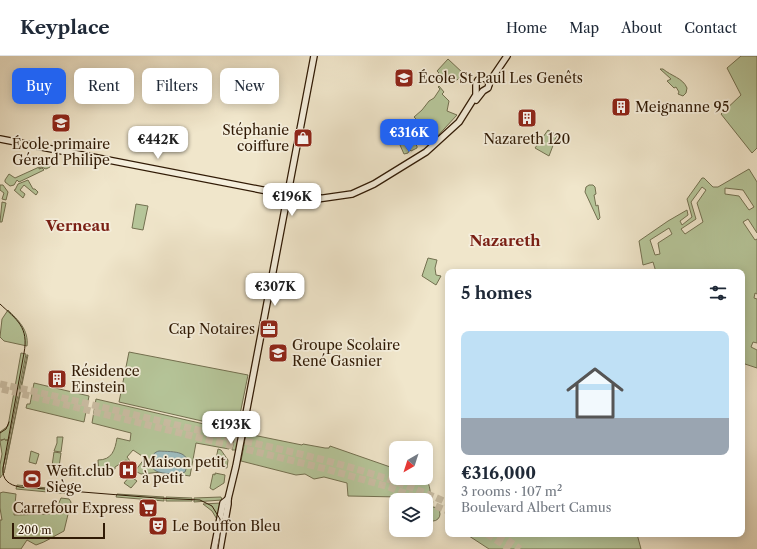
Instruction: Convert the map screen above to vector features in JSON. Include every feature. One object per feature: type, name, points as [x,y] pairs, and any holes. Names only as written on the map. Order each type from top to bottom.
[{"type":"main road","points":[[220,549],[228,499],[236,467],[314,56]]},
{"type":"main road","points":[[0,139],[288,195],[294,198],[318,199],[341,197],[352,194],[374,184],[426,152],[459,122],[476,95],[478,80],[491,73],[503,56]]},
{"type":"main road","points":[[467,110],[483,91],[488,88],[507,56]]},
{"type":"main road","points":[[483,78],[487,79],[489,84]]},
{"type":"main road","points":[[476,87],[483,91]]},
{"type":"main road","points":[[214,549],[223,503],[228,499]]},
{"type":"green space","points":[[741,56],[757,56],[757,148],[752,153],[721,114],[741,95],[727,68]]},
{"type":"green space","points":[[448,59],[464,74],[457,80],[449,79],[447,82],[436,77],[439,73],[437,71]]},
{"type":"green space","points":[[660,69],[663,69],[683,82],[687,88],[686,93],[683,96],[678,94],[679,92],[676,87],[674,88],[667,81],[671,79]]},
{"type":"green space","points":[[439,86],[444,92],[442,94],[449,101],[447,111],[457,115],[432,142],[431,134],[425,128],[426,127],[424,127],[414,117],[429,101],[434,98],[440,89],[438,87]]},
{"type":"green space","points":[[548,130],[557,135],[549,156],[535,148]]},
{"type":"green space","points":[[408,139],[410,139],[417,146],[417,148],[411,151],[407,147]]},
{"type":"green space","points":[[403,140],[406,141],[406,147],[409,151],[408,153],[404,154],[400,145]]},
{"type":"green space","points":[[48,163],[50,167],[46,169],[41,167],[39,168],[44,170],[19,182],[17,180],[14,185],[10,186],[5,182],[9,174],[15,178]]},
{"type":"green space","points":[[749,169],[757,182],[757,233],[748,219],[743,222],[755,240],[757,239],[757,294],[755,293],[754,298],[757,299],[757,343],[753,342],[751,347],[757,350],[757,368],[745,364],[745,269],[655,269],[653,262],[643,265],[639,241],[687,210],[688,215],[680,221],[682,225],[692,217],[687,199],[702,178],[704,178],[713,187],[718,187]],"holes":[[[702,187],[706,190],[697,203],[703,222],[685,234],[681,229],[696,219],[691,202]],[[725,188],[743,190],[754,207],[749,210],[739,196],[725,194]],[[669,228],[672,234],[658,243],[660,254],[655,255],[650,240]]]},
{"type":"green space","points":[[28,180],[33,189],[38,192],[36,195],[24,185],[20,190],[25,194],[23,198],[14,190],[18,184]]},
{"type":"green space","points":[[0,185],[3,185],[8,192],[6,200],[2,199],[4,193],[0,190]]},
{"type":"green space","points":[[593,185],[595,187],[596,194],[594,195],[596,206],[598,205],[600,218],[598,220],[585,192],[586,187]]},
{"type":"green space","points":[[2,202],[6,203],[2,222],[0,222]]},
{"type":"green space","points":[[136,204],[148,206],[143,230],[132,228]]},
{"type":"green space","points":[[428,258],[437,260],[435,268],[436,275],[441,276],[436,285],[422,276]]},
{"type":"green space","points":[[8,310],[25,330],[27,346],[4,341],[0,337],[2,319]]},
{"type":"green space","points":[[129,352],[248,375],[237,429],[119,402]]},
{"type":"green space","points":[[21,353],[26,354],[3,474],[0,478],[2,454],[0,441],[5,439],[0,440],[0,432],[8,426]]},
{"type":"green space","points":[[27,355],[28,355],[4,473]]},
{"type":"green space","points":[[34,383],[89,396],[84,422],[26,408],[27,404],[30,404]]},
{"type":"green space","points":[[96,399],[234,431],[229,449],[196,443],[190,476],[162,472],[141,474],[135,471],[145,458],[133,450],[127,457],[130,461],[129,462],[126,460],[115,467],[113,472],[108,474],[108,472],[103,473],[103,475],[99,476],[98,460],[103,460],[112,454],[117,438],[130,441],[131,433],[92,423]]},
{"type":"green space","points":[[239,432],[236,450],[232,450],[235,435]]},
{"type":"green space","points":[[248,434],[302,445],[325,448],[329,448],[330,446],[389,467],[389,485],[428,485],[430,493],[389,493],[389,497],[348,496],[347,483],[324,477],[314,479],[305,474],[296,475],[241,461],[246,435]]},
{"type":"green space","points":[[57,437],[63,437],[61,452],[54,451],[57,443]]},
{"type":"green space","points":[[218,449],[221,450],[228,460],[227,468],[217,466],[217,464],[215,464]]},
{"type":"green space","points":[[31,451],[39,454],[36,464],[29,462]]},
{"type":"green space","points":[[54,452],[61,453],[59,467],[52,466]]},
{"type":"green space","points":[[215,473],[225,475],[224,483],[213,490],[210,488],[213,474],[215,475]]},
{"type":"green space","points":[[130,476],[137,481],[131,488],[124,483]]},
{"type":"green space","points":[[17,485],[69,490],[69,494],[16,489]]},
{"type":"green space","points":[[0,493],[16,494],[14,515],[49,514],[56,510],[61,498],[69,499],[71,502],[64,531],[47,541],[36,545],[27,540],[21,549],[0,549],[0,520],[2,520]]},
{"type":"green space","points":[[117,494],[164,497],[164,501],[116,497]]},
{"type":"green space","points":[[166,497],[192,498],[192,501],[166,501]]},
{"type":"green space","points":[[221,497],[222,500],[194,502],[194,498]]},
{"type":"green space","points":[[221,503],[218,521],[212,511],[203,504]]},
{"type":"green space","points":[[433,507],[439,511],[440,514],[438,519],[433,521]]},
{"type":"green space","points":[[471,537],[638,537],[641,549],[489,549]]},
{"type":"water","points":[[159,451],[176,452],[185,456],[187,465],[185,472],[179,474],[166,473],[153,469],[151,466],[151,460],[153,454]]},
{"type":"tunnel","points":[[0,384],[111,409],[337,464],[393,481],[445,502]]},
{"type":"tunnel","points":[[2,389],[326,469],[389,487],[404,493]]},
{"type":"tunnel","points":[[433,505],[445,510]]},
{"type":"tunnel","points":[[492,537],[510,549]]},
{"type":"tunnel","points":[[503,537],[520,549]]},
{"type":"tram line","points":[[0,304],[20,325],[25,337],[24,353],[3,468],[5,479],[13,485],[20,487],[200,500],[212,506],[220,519],[221,529],[218,549]]},
{"type":"tram line","points":[[0,433],[6,429],[9,422]]},
{"type":"place","name":"École St Paul Les Genêts","points":[[404,78]]},
{"type":"place","name":"Meignanne 95","points":[[621,107]]},
{"type":"place","name":"Nazareth 120","points":[[527,118]]},
{"type":"place","name":"École primaire Gérard Philipe","points":[[61,123]]},
{"type":"place","name":"Stéphanie coiffure","points":[[303,138]]},
{"type":"place","name":"Cap Notaires","points":[[269,329]]},
{"type":"place","name":"Groupe Scolaire René Gasnier","points":[[278,353]]},
{"type":"place","name":"Résidence Einstein","points":[[57,379]]},
{"type":"place","name":"Maison petit à petit","points":[[128,470]]},
{"type":"place","name":"Wefit.club Siège","points":[[32,479]]},
{"type":"place","name":"Carrefour Express","points":[[148,508]]},
{"type":"place","name":"Le Bouffon Bleu","points":[[158,526]]},
{"type":"district","name":"Verneau","points":[[78,225]]},
{"type":"district","name":"Nazareth","points":[[505,240]]}]
